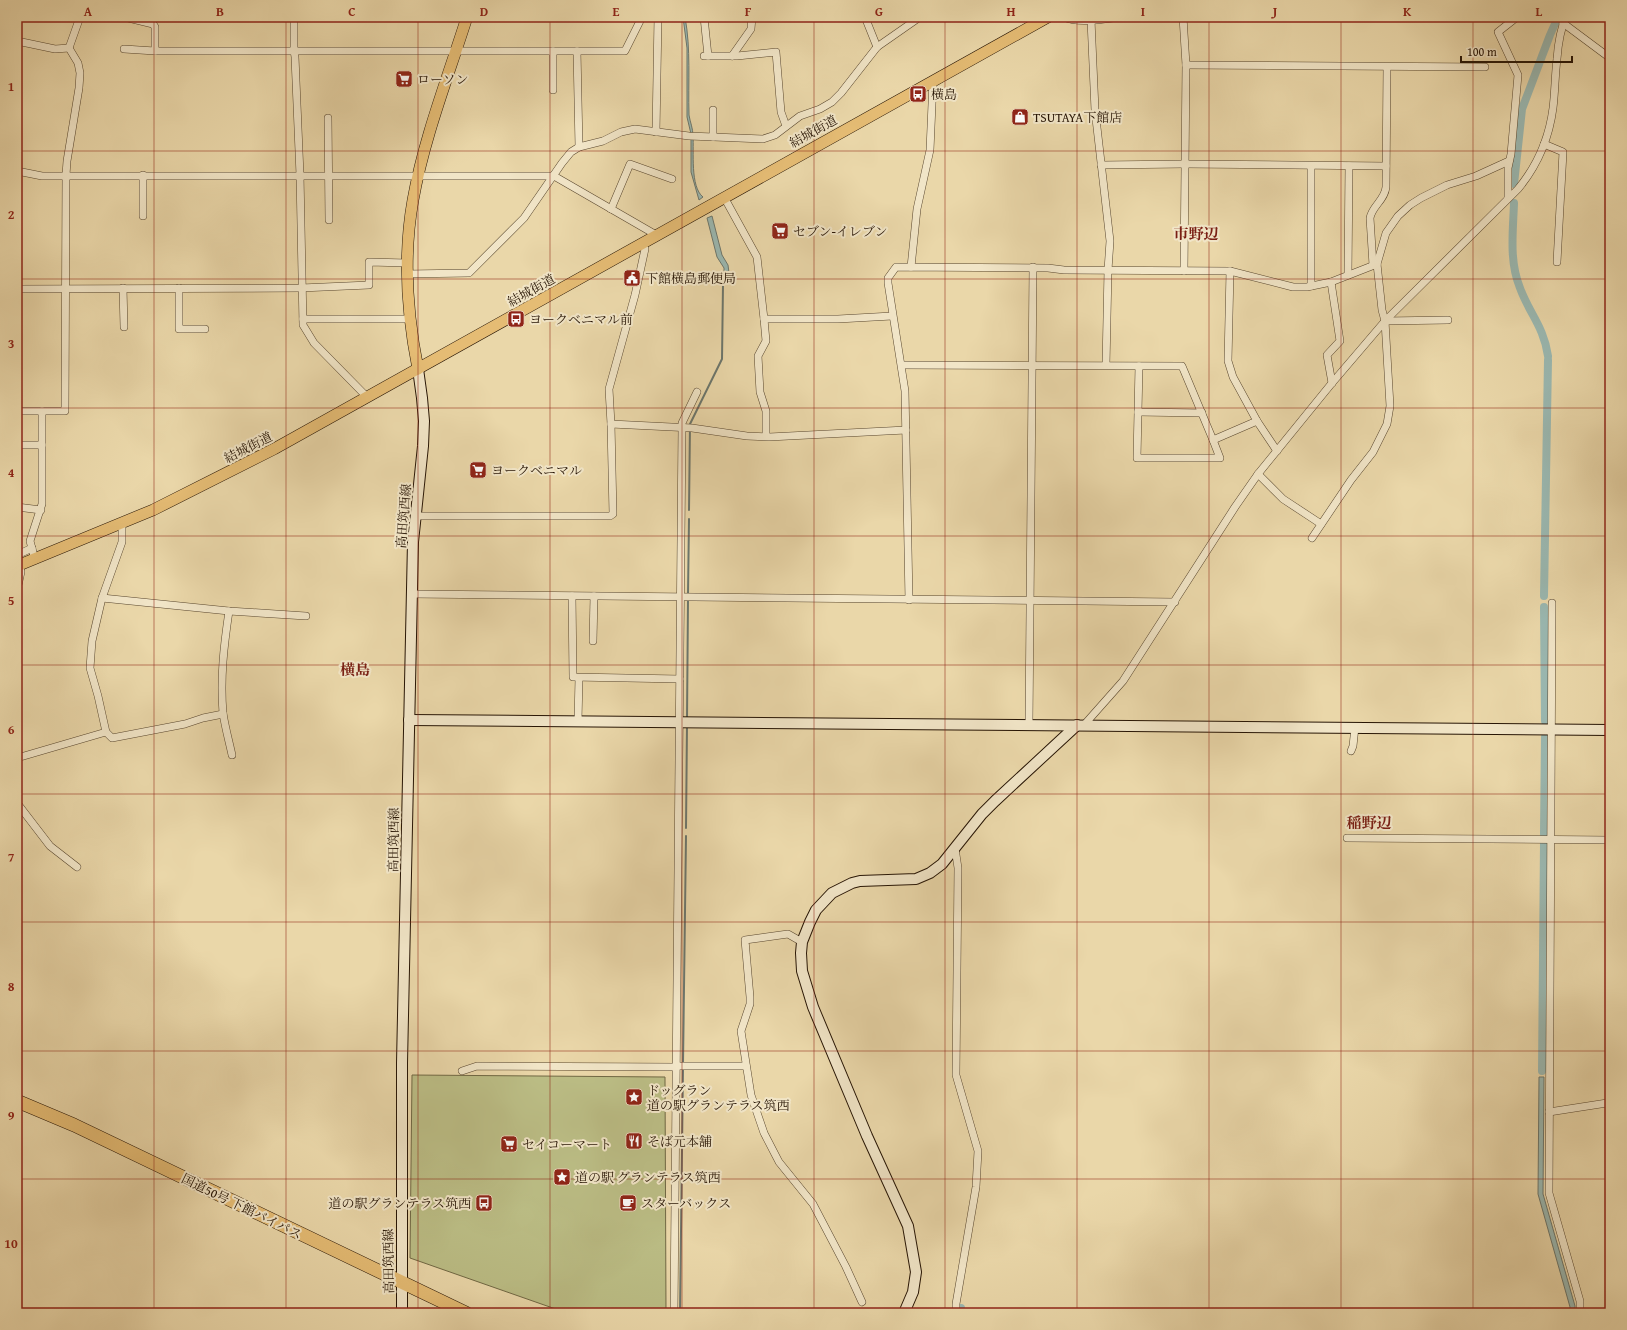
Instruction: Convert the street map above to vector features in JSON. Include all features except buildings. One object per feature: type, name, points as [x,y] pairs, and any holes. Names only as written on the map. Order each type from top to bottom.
[{"type":"highway","name":"国道50号 下館バイパス","points":[[17,1101],[81,1128],[466,1313]]},
{"type":"main road","points":[[418,369],[410,319],[407,268],[410,221],[418,175],[428,137],[467,17]]},
{"type":"main road","name":"結城街道","points":[[18,562],[35,560],[122,524],[274,449],[1048,17]]},
{"type":"street","points":[[69,48],[80,17]]},
{"type":"street","points":[[124,17],[153,24],[155,27],[155,51]]},
{"type":"street","points":[[294,17],[294,50],[300,175],[301,288],[303,325],[314,342],[368,397]]},
{"type":"street","points":[[124,49],[155,51],[625,51],[642,17]]},
{"type":"street","points":[[656,132],[658,17]]},
{"type":"street","points":[[704,17],[706,56],[732,56],[776,52],[782,112],[786,126]]},
{"type":"street","points":[[732,56],[750,29],[752,17]]},
{"type":"street","points":[[866,17],[877,47]]},
{"type":"street","name":"結城街道","points":[[579,147],[603,141],[621,132],[635,129],[692,137],[763,139],[775,135],[800,116],[820,109],[832,102],[841,93],[877,47],[920,17]]},
{"type":"street","points":[[1064,17],[1069,20],[1091,20],[1120,17]]},
{"type":"street","points":[[1183,17],[1186,65],[1184,271]]},
{"type":"street","points":[[1508,198],[1507,186],[1518,75],[1498,32],[1517,17]]},
{"type":"street","points":[[1091,20],[1095,110],[1110,241],[1106,365]]},
{"type":"street","points":[[904,1313],[913,1292],[916,1272],[908,1226],[867,1136],[813,1008],[802,971],[802,942],[816,910],[832,893],[852,882],[860,880],[916,879],[934,870],[942,864],[994,801],[1081,725],[1123,681],[1235,507],[1258,474],[1385,321],[1508,198],[1533,169],[1544,144],[1553,108],[1554,76],[1564,20],[1610,58]]},
{"type":"street","points":[[17,41],[55,49],[69,48]]},
{"type":"street","points":[[17,411],[65,411],[66,175],[80,73],[78,62],[69,48]]},
{"type":"street","points":[[553,90],[554,51]]},
{"type":"street","points":[[17,288],[301,288],[369,286],[369,262],[407,268],[469,273],[524,218],[571,152],[579,147],[577,51]]},
{"type":"street","points":[[1186,65],[1485,67]]},
{"type":"street","points":[[1312,538],[1351,480],[1373,452],[1387,424],[1390,406],[1385,321],[1375,264],[1370,218],[1371,212],[1386,190],[1387,66]]},
{"type":"street","points":[[910,267],[917,209],[930,150],[933,81]]},
{"type":"street","points":[[712,110],[713,137]]},
{"type":"street","points":[[328,118],[329,220]]},
{"type":"street","points":[[1544,144],[1563,152],[1557,262]]},
{"type":"street","points":[[908,600],[905,391],[902,365],[892,316],[888,278],[896,267],[1033,267],[1064,270],[1230,271],[1293,287],[1311,286],[1332,282],[1375,264],[1386,233],[1398,216],[1410,205],[1447,185],[1476,176],[1509,162]]},
{"type":"street","points":[[611,209],[630,164],[672,179]]},
{"type":"street","points":[[1101,165],[1185,164],[1386,166]]},
{"type":"street","points":[[1311,166],[1311,286]]},
{"type":"street","points":[[1348,275],[1349,166]]},
{"type":"street","points":[[17,171],[42,176],[554,176],[658,236]]},
{"type":"street","points":[[143,175],[143,216]]},
{"type":"street","points":[[724,197],[757,257],[766,341],[758,356],[760,392],[766,411],[766,436]]},
{"type":"street","points":[[415,516],[610,516],[613,514],[610,388],[635,295],[645,249],[642,244]]},
{"type":"street","points":[[1029,725],[1033,267]]},
{"type":"street","points":[[1230,271],[1228,360],[1233,377],[1257,421],[1277,451]]},
{"type":"street","points":[[1332,282],[1340,341],[1327,355],[1332,383]]},
{"type":"street","points":[[124,288],[124,327]]},
{"type":"street","points":[[179,288],[179,329],[205,329]]},
{"type":"street","points":[[764,319],[838,319],[892,316]]},
{"type":"street","points":[[303,319],[410,319]]},
{"type":"street","points":[[1385,321],[1448,320]]},
{"type":"street","points":[[902,365],[1182,366],[1220,458],[1137,458],[1139,366]]},
{"type":"street","name":"高田筑西線","points":[[402,1313],[402,1063],[412,594],[415,516],[424,421],[418,369]]},
{"type":"street","points":[[674,1313],[679,1066],[680,831],[684,722],[680,679],[681,596],[687,428],[682,423],[697,392]]},
{"type":"street","points":[[35,560],[30,541],[42,504],[42,411]]},
{"type":"street","points":[[1138,412],[1202,413]]},
{"type":"street","points":[[1213,440],[1257,421]]},
{"type":"street","points":[[611,424],[687,428],[747,436],[906,430]]},
{"type":"street","points":[[17,445],[42,445]]},
{"type":"street","points":[[1258,474],[1283,498],[1321,524]]},
{"type":"street","points":[[17,507],[40,510]]},
{"type":"street","points":[[122,524],[122,542],[102,598],[92,641],[90,668],[106,732],[112,738],[185,724],[203,718],[223,714]]},
{"type":"street","points":[[17,590],[21,572],[18,562],[32,548]]},
{"type":"street","points":[[412,594],[1175,602]]},
{"type":"street","points":[[572,596],[573,677],[680,679]]},
{"type":"street","points":[[593,641],[594,596]]},
{"type":"street","points":[[102,598],[229,611],[306,616]]},
{"type":"street","points":[[1552,603],[1549,1193],[1580,1301],[1580,1313]]},
{"type":"street","points":[[229,611],[223,657],[222,697],[223,714],[232,755]]},
{"type":"street","points":[[578,721],[579,678]]},
{"type":"street","points":[[409,720],[1610,730]]},
{"type":"street","points":[[1351,751],[1354,746],[1355,727]]},
{"type":"street","points":[[17,758],[106,732]]},
{"type":"street","points":[[17,803],[50,846],[77,867]]},
{"type":"street","points":[[1347,838],[1552,838],[1610,840]]},
{"type":"street","points":[[955,848],[958,868],[956,1075],[978,1151],[976,1187],[956,1304],[956,1313]]},
{"type":"street","points":[[802,942],[788,934],[745,940],[750,1004],[741,1031],[746,1066],[751,1095],[764,1133],[779,1162],[813,1204],[846,1267],[862,1302]]},
{"type":"street","points":[[462,1071],[477,1066],[746,1066]]},
{"type":"street","points":[[1549,1112],[1607,1103]]},
{"type":"green space","points":[[412,1075],[665,1077],[666,1313],[567,1313],[410,1258]]},
{"type":"water","points":[[683,17],[685,17],[688,41],[689,115],[693,133],[694,177],[699,192],[703,197],[699,200],[691,172],[691,134],[687,117],[687,48]]},
{"type":"water","points":[[712,216],[722,255],[728,265],[729,273],[724,272],[724,268],[717,257],[707,218]]},
{"type":"water","points":[[1539,1077],[1544,1077],[1543,1194],[1575,1306],[1575,1313],[1570,1313],[1570,1307],[1538,1194]]},
{"type":"waterway","points":[[1514,184],[1522,109],[1558,17]]},
{"type":"waterway","points":[[1514,203],[1512,246],[1514,267],[1520,288],[1540,328],[1548,356]]},
{"type":"waterway","points":[[689,510],[690,424],[722,359],[723,285],[726,272]]},
{"type":"waterway","points":[[1544,596],[1548,360]]},
{"type":"waterway","points":[[688,594],[689,519]]},
{"type":"waterway","points":[[687,719],[688,600]]},
{"type":"waterway","points":[[1544,607],[1545,721]]},
{"type":"waterway","points":[[686,828],[687,725]]},
{"type":"waterway","points":[[1544,834],[1545,737]]},
{"type":"waterway","points":[[683,1064],[686,836]]},
{"type":"waterway","points":[[1542,1071],[1544,843]]},
{"type":"waterway","points":[[680,1313],[683,1068]]},
{"type":"waterway","points":[[961,1308],[961,1313]]},
{"type":"place","name":"ローソン","points":[[404,79]]},
{"type":"place","name":"横島","points":[[918,94]]},
{"type":"place","name":"TSUTAYA下館店","points":[[1020,117]]},
{"type":"place","name":"セブン-イレブン","points":[[780,231]]},
{"type":"place","name":"下館横島郵便局","points":[[632,278]]},
{"type":"place","name":"ヨークベニマル前","points":[[516,319]]},
{"type":"place","name":"ヨークベニマル","points":[[478,470]]},
{"type":"place","name":"ドッグラン 道の駅グランテラス筑西","points":[[634,1097]]},
{"type":"place","name":"そば元本舗","points":[[634,1141]]},
{"type":"place","name":"セイコーマート","points":[[509,1144]]},
{"type":"place","name":"道の駅 グランテラス筑西","points":[[562,1177]]},
{"type":"place","name":"道の駅グランテラス筑西","points":[[484,1203]]},
{"type":"place","name":"スターバックス","points":[[628,1203]]},
{"type":"district","name":"市野辺","points":[[1196,234]]},
{"type":"district","name":"横島","points":[[355,670]]},
{"type":"district","name":"稲野辺","points":[[1369,823]]}]
